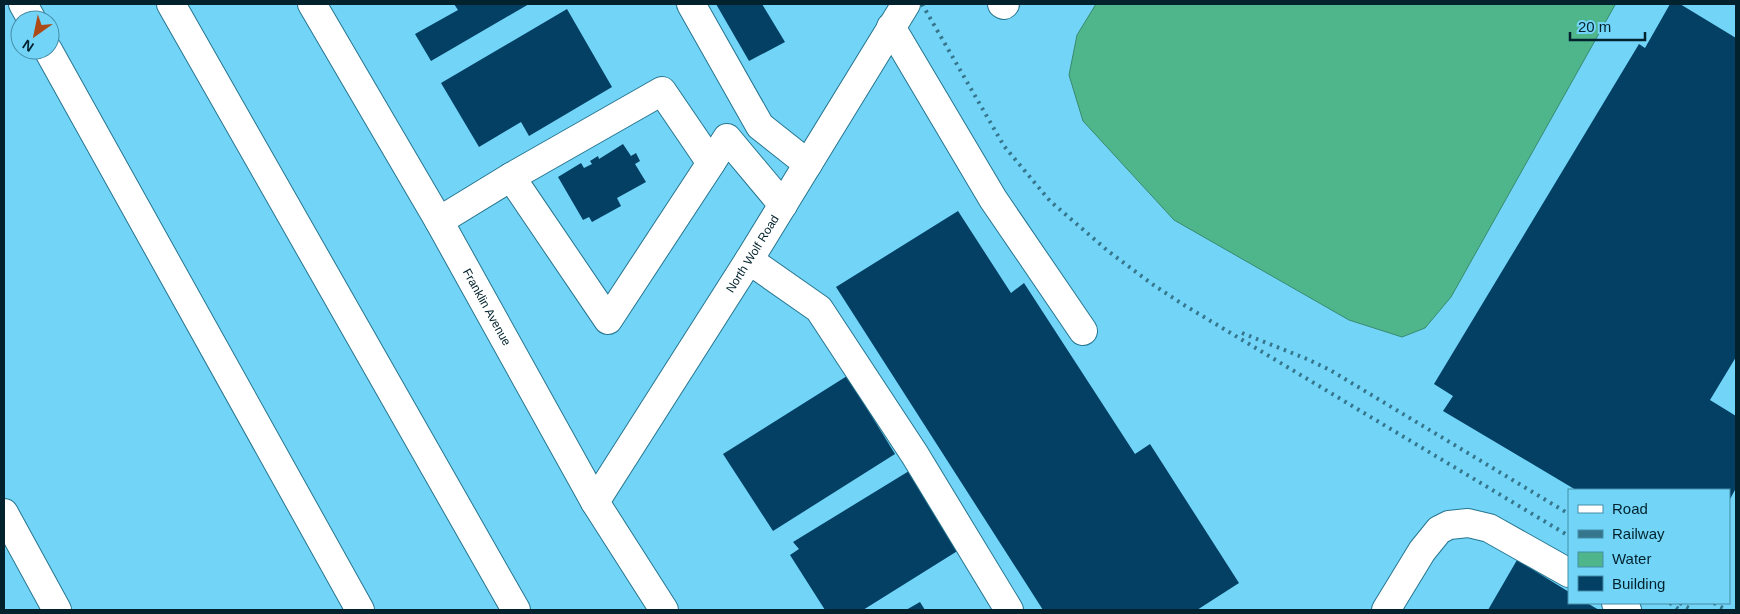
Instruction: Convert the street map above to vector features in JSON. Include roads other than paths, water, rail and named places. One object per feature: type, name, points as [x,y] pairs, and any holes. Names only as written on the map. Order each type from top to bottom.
[{"type":"main road","points":[[171,4],[516,610]]},
{"type":"main road","name":"Franklin Avenue","points":[[312,4],[439,220],[595,502],[664,610]]},
{"type":"main road","points":[[690,4],[760,126],[808,164]]},
{"type":"main road","name":"North Wolf Road","points":[[595,502],[749,260],[906,4]]},
{"type":"main road","points":[[891,27],[993,199],[1083,331]]},
{"type":"main road","points":[[54,60],[360,610]]},
{"type":"main road","points":[[439,220],[662,91],[711,163]]},
{"type":"main road","points":[[511,177],[608,320],[727,138],[783,205]]},
{"type":"main road","points":[[749,260],[819,309],[915,455],[1009,610]]},
{"type":"main road","points":[[4,513],[57,610]]},
{"type":"main road","points":[[1386,610],[1422,551],[1438,530],[1449,525],[1468,523],[1488,528],[1568,573]]},
{"type":"water","points":[[1096,4],[1615,5],[1451,297],[1425,328],[1402,337],[1349,320],[1174,220],[1083,121],[1069,75],[1077,35]]},
{"type":"railway","points":[[922,4],[1004,146],[1050,201],[1108,251],[1184,305],[1568,535]]},
{"type":"railway","points":[[1242,333],[1330,370],[1568,513]]},
{"type":"railway","points":[[1671,604],[1680,610]]},
{"type":"railway","points":[[1682,604],[1692,610]]},
{"type":"railway","points":[[1716,604],[1726,610]]}]
